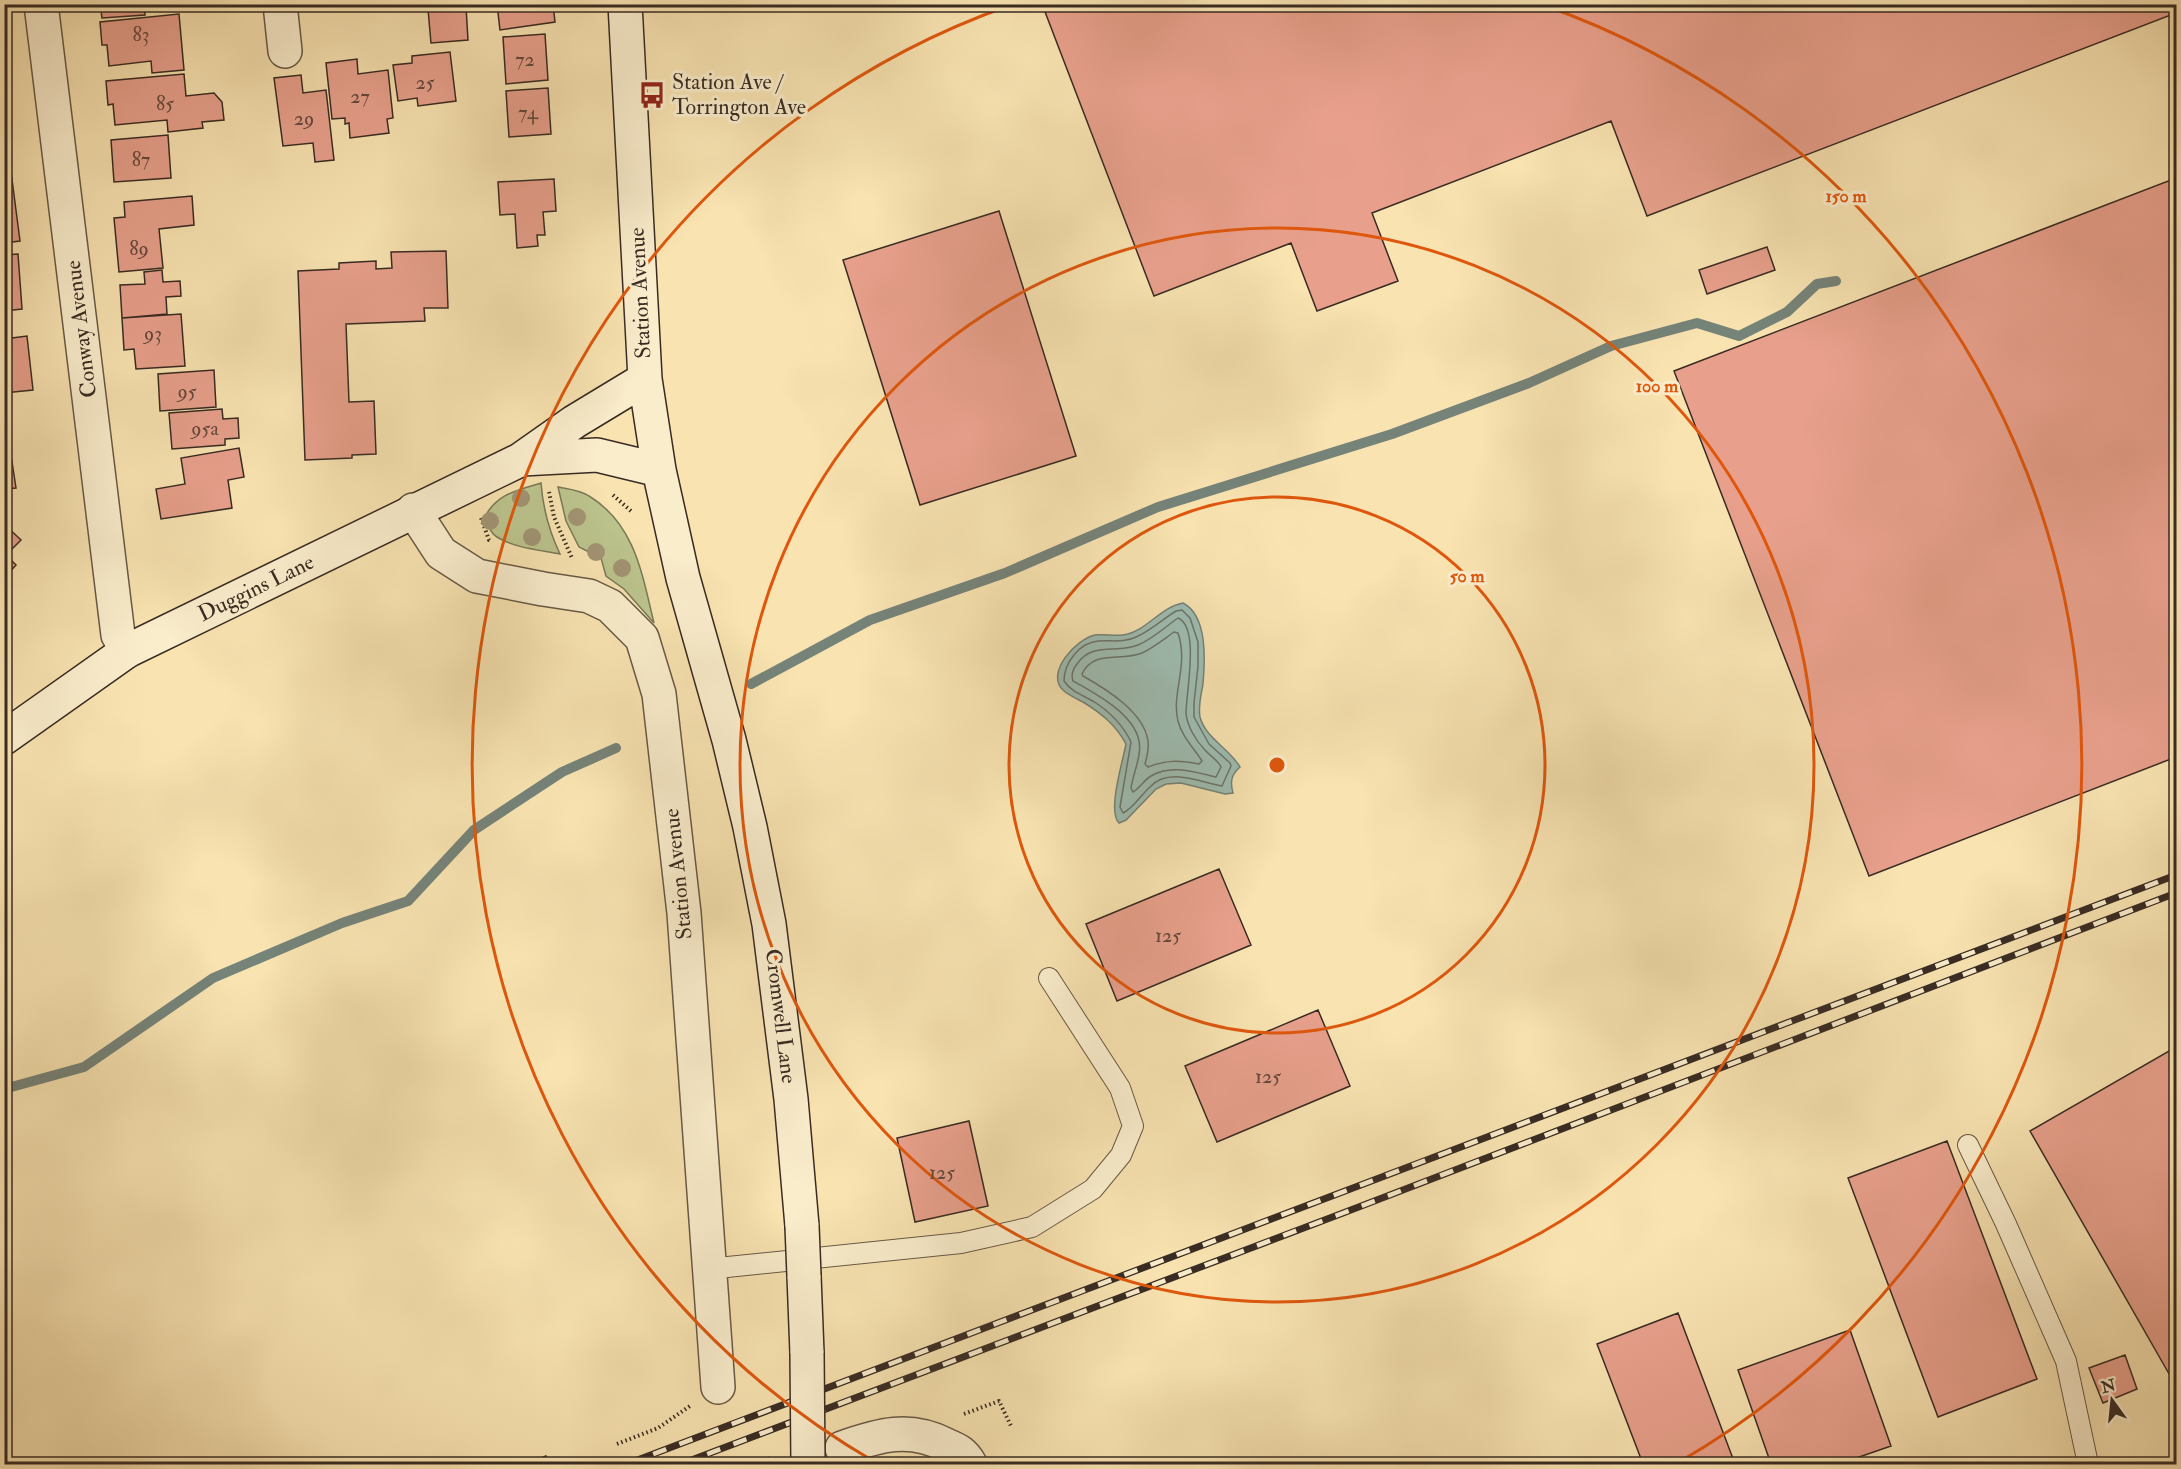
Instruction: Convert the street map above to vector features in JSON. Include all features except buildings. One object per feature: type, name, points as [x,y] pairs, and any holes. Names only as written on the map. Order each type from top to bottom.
[{"type":"street","name":"Conway Avenue","points":[[41,4],[118,635],[127,651]]},
{"type":"street","points":[[280,4],[285,51]]},
{"type":"street","name":"Station Avenue","points":[[625,4],[645,379],[659,470],[683,578]]},
{"type":"street","name":"Duggins Lane","points":[[4,738],[127,651],[413,510],[520,460],[574,422],[645,379]]},
{"type":"street","name":"Duggins Lane","points":[[520,460],[597,455],[659,470]]},
{"type":"street","name":"Station Avenue","points":[[413,510],[441,553],[477,576],[589,596],[610,606],[642,638],[658,694],[684,913],[718,1387]]},
{"type":"street","name":"Cromwell Lane","points":[[683,578],[729,740],[750,827],[767,913],[789,1077],[802,1226],[808,1464]]},
{"type":"street","points":[[843,1448],[872,1437],[899,1433],[932,1438],[965,1454],[970,1464]]},
{"type":"lane","points":[[708,1269],[961,1243],[1032,1227],[1093,1189],[1121,1155],[1133,1126],[1120,1088],[1049,978]]},
{"type":"lane","points":[[1968,1145],[2006,1224],[2066,1361],[2088,1464]]},
{"type":"path","points":[[549,486],[554,517],[573,559],[561,558]]},
{"type":"path","points":[[481,509],[480,516],[489,540],[499,543]]},
{"type":"path","points":[[617,1444],[658,1428],[718,1387]]},
{"type":"path","points":[[757,1464],[770,1458]]},
{"type":"green space","points":[[541,483],[547,520],[560,554],[504,541],[492,533],[485,517],[501,498]]},
{"type":"green space","points":[[558,487],[589,496],[605,507],[617,521],[634,552],[654,623],[624,589],[606,576],[601,558],[579,547],[566,521]]},
{"type":"water","points":[[1183,603],[1197,618],[1203,640],[1204,663],[1200,717],[1207,731],[1240,767],[1232,779],[1233,793],[1225,794],[1181,783],[1166,784],[1156,789],[1126,820],[1119,823],[1116,817],[1115,797],[1126,744],[1118,731],[1102,715],[1063,690],[1058,683],[1060,666],[1072,650],[1087,638],[1095,635],[1131,633],[1167,609]]},
{"type":"waterway","points":[[751,684],[870,620],[1005,573],[1158,507],[1392,434],[1529,383],[1611,346],[1697,323],[1739,336],[1787,312],[1817,284],[1836,281]]},
{"type":"waterway","points":[[4,1089],[84,1067],[213,978],[342,923],[408,901],[474,830],[562,772],[616,748]]},
{"type":"railway","points":[[627,1464],[2176,875]]},
{"type":"railway","points":[[681,1464],[2176,893]]},
{"type":"place","name":"Station Ave / Torrington Ave","points":[[652,95]]}]
